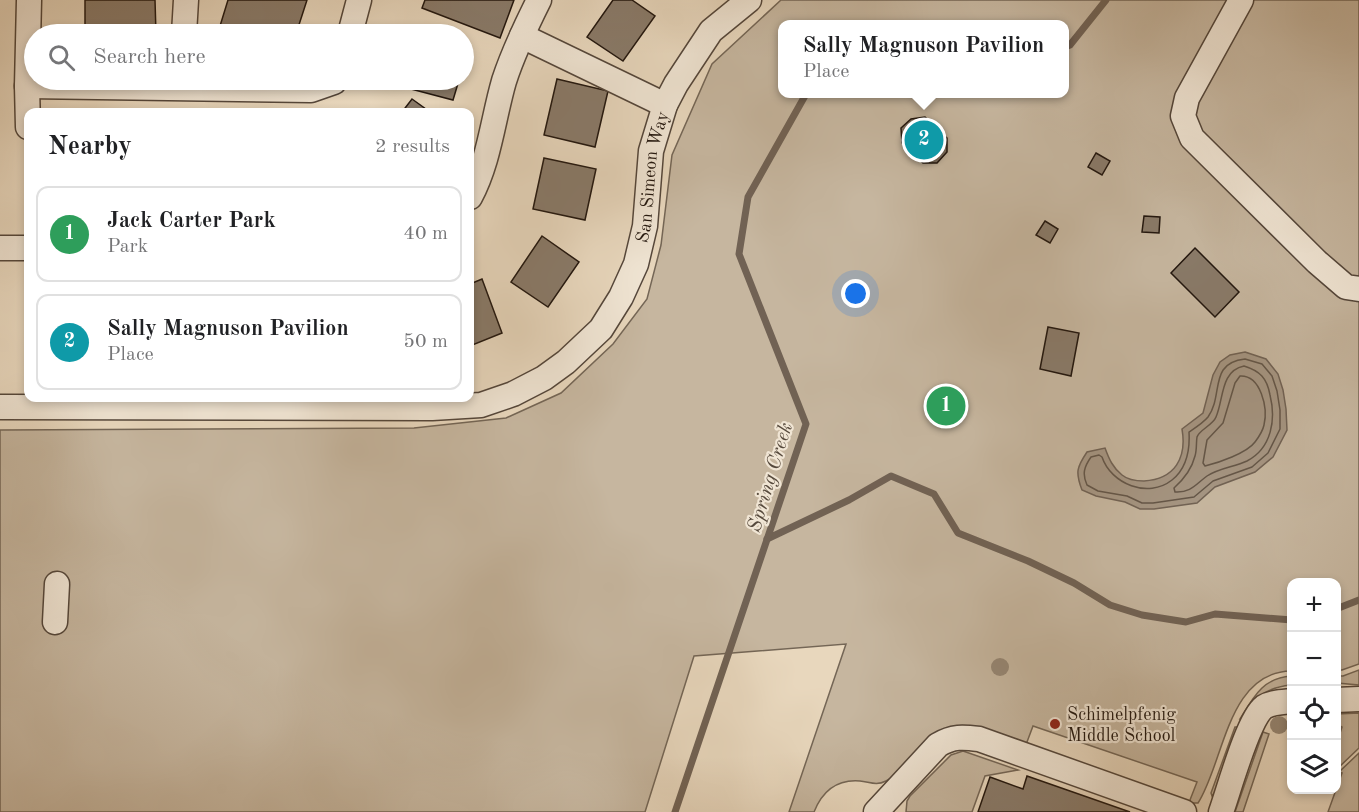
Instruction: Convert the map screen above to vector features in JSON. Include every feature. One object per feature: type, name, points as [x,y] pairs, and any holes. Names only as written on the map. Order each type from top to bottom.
[{"type":"street","points":[[28,0],[28,24]]},
{"type":"street","points":[[185,24],[186,0]]},
{"type":"street","points":[[353,24],[359,0]]},
{"type":"street","points":[[474,187],[480,173],[505,81],[539,0]]},
{"type":"street","name":"San Simeon Way","points":[[0,407],[32,402],[432,408],[480,405],[513,394],[544,378],[566,362],[602,329],[621,297],[636,264],[645,226],[651,151],[666,105],[676,84],[711,31],[749,0]]},
{"type":"street","points":[[1241,0],[1187,98],[1183,116],[1192,138],[1317,262],[1346,286],[1359,289]]},
{"type":"street","points":[[522,36],[666,105]]},
{"type":"street","points":[[27,90],[28,108]]},
{"type":"street","points":[[0,248],[24,248]]},
{"type":"street","points":[[56,622],[57,584]]},
{"type":"street","points":[[1341,700],[1359,699]]},
{"type":"street","points":[[1221,812],[1251,726],[1259,712],[1266,706],[1287,701]]},
{"type":"street","points":[[876,812],[938,745],[948,739],[961,736],[979,739],[1184,812]]},
{"type":"shaded area","points":[[781,0],[1359,0],[1359,664],[1341,670],[1341,578],[1287,578],[1287,672],[1270,675],[1253,686],[1240,703],[1230,722],[1207,786],[1198,803],[1191,803],[1190,800],[1197,782],[1033,726],[1024,744],[992,731],[958,726],[936,733],[897,773],[886,781],[844,782],[831,788],[821,798],[814,812],[789,812],[846,644],[694,656],[645,812],[0,812],[0,430],[414,428],[506,418],[561,393],[613,344],[647,299],[661,245],[672,155],[712,64]]},
{"type":"shaded area","points":[[1359,670],[1359,685],[1341,683],[1341,676]]},
{"type":"shaded area","points":[[1287,676],[1287,685],[1267,691],[1257,699],[1243,719],[1240,719],[1260,690],[1266,684]]},
{"type":"shaded area","points":[[1359,713],[1359,748],[1341,765],[1342,727],[1341,714]]},
{"type":"shaded area","points":[[1235,727],[1238,727],[1218,788],[1212,796],[1211,793]]},
{"type":"shaded area","points":[[1263,732],[1269,734],[1243,812],[1235,812]]},
{"type":"shaded area","points":[[963,751],[1018,770],[985,776],[972,812],[906,812],[910,796],[951,755]]},
{"type":"shaded area","points":[[1359,753],[1359,812],[1328,812],[1334,794],[1341,794],[1341,770]]},
{"type":"water","points":[[1245,352],[1266,359],[1278,374],[1283,390],[1287,430],[1273,457],[1255,472],[1215,487],[1197,503],[1140,509],[1125,502],[1096,496],[1082,490],[1078,479],[1081,462],[1087,452],[1105,448],[1116,469],[1130,479],[1144,481],[1155,479],[1171,471],[1183,449],[1182,429],[1203,413],[1213,375],[1220,362],[1230,355]]},
{"type":"building","points":[[85,0],[155,0],[156,24],[85,24]]},
{"type":"building","points":[[228,0],[307,0],[299,24],[221,24]]},
{"type":"building","points":[[425,0],[514,0],[500,38],[474,28],[474,24],[464,24],[422,8]]},
{"type":"building","points":[[613,0],[632,0],[655,16],[623,61],[587,37]]},
{"type":"building","points":[[557,79],[608,91],[595,147],[544,135]]},
{"type":"building","points":[[415,90],[456,90],[453,100]]},
{"type":"building","points":[[412,99],[424,108],[405,108]]},
{"type":"building","points":[[925,117],[947,138],[947,152],[937,163],[923,163],[902,143],[901,128],[911,119]]},
{"type":"building","points":[[1096,153],[1110,161],[1102,175],[1088,167]]},
{"type":"building","points":[[544,158],[596,169],[585,220],[533,209]]},
{"type":"building","points":[[1144,216],[1160,217],[1159,233],[1142,232]]},
{"type":"building","points":[[1045,221],[1058,229],[1050,243],[1036,235]]},
{"type":"building","points":[[542,236],[579,262],[548,307],[511,282]]},
{"type":"building","points":[[1195,248],[1239,292],[1215,317],[1171,273]]},
{"type":"building","points":[[482,279],[502,333],[474,344],[474,282]]},
{"type":"building","points":[[1048,327],[1079,333],[1071,376],[1040,369]]},
{"type":"building","points":[[1027,776],[1130,812],[978,812],[990,777],[1023,789]]},
{"type":"waterway","name":"Spring Creek","points":[[1069,45],[1106,0]]},
{"type":"waterway","name":"Spring Creek","points":[[675,812],[806,424],[739,254],[748,197],[804,98]]},
{"type":"waterway","points":[[767,539],[849,500],[891,476],[934,494],[958,533],[1028,561],[1074,583],[1110,605],[1142,615],[1186,622],[1215,614],[1287,620]]},
{"type":"waterway","points":[[1341,607],[1359,600]]},
{"type":"place","name":"Sally Magnuson Pavilion","points":[[924,140]]},
{"type":"place","name":"Jack Carter Park","points":[[946,406]]},
{"type":"place","name":"Schimelpfenig Middle School","points":[[1055,724]]}]
